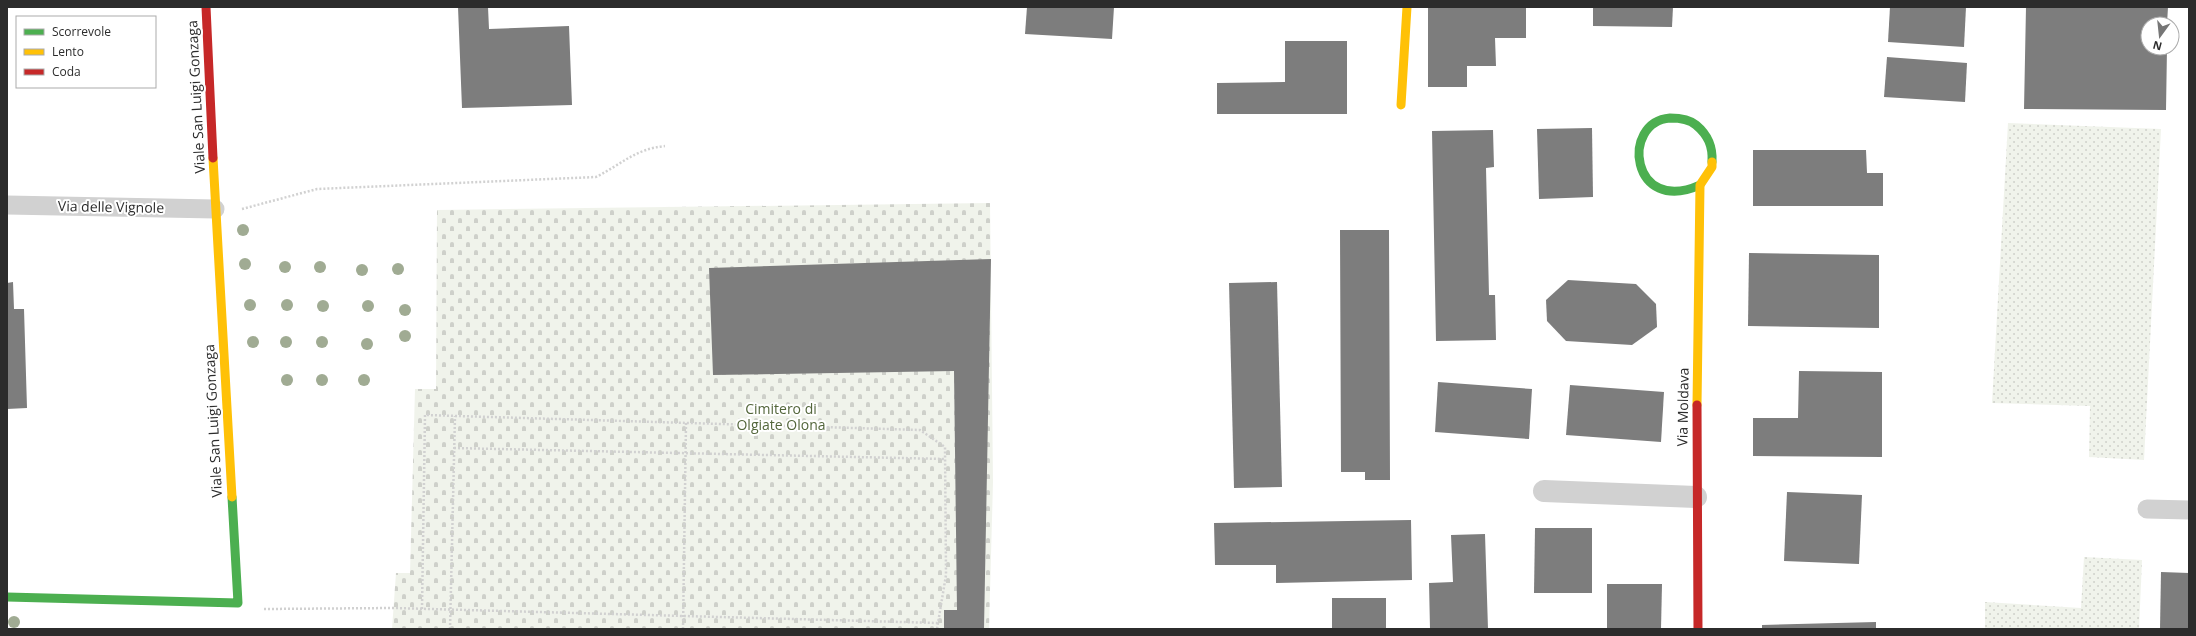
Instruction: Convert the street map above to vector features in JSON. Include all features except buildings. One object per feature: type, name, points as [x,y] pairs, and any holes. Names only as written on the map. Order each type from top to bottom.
[{"type":"street","name":"Viale San Luigi Gonzaga","points":[[7,597],[238,603],[215,209],[206,7]]},
{"type":"street","points":[[1401,105],[1407,7]]},
{"type":"street","points":[[1676,117],[1685,118],[1704,130],[1711,141],[1713,155],[1709,176],[1700,185],[1680,192],[1666,192],[1658,189],[1648,181],[1638,164],[1637,151],[1644,133],[1650,126],[1661,119],[1676,117]]},
{"type":"street","name":"Via Moldava","points":[[1698,629],[1696,497],[1700,185]]},
{"type":"street","points":[[1544,491],[1696,497]]},
{"type":"lane","name":"Via delle Vignole","points":[[7,205],[215,209]]},
{"type":"lane","points":[[2146,508],[2189,510]]},
{"type":"path","points":[[215,209],[234,210],[246,208],[316,189],[335,187],[596,177],[635,153],[648,148],[665,146]]},
{"type":"path","points":[[422,609],[425,415],[920,430],[944,447],[946,575],[938,629]]},
{"type":"path","points":[[450,629],[455,416]]},
{"type":"path","points":[[683,629],[686,423]]},
{"type":"path","points":[[454,448],[945,459]]},
{"type":"path","points":[[257,609],[422,609],[938,623]]},
{"type":"green space","points":[[2008,123],[2161,129],[2144,460],[2089,457],[2090,406],[1992,403]]},
{"type":"green space","name":"Cimitero di Olgiate Olona","points":[[990,203],[993,482],[989,629],[392,629],[396,573],[410,573],[415,389],[436,389],[437,210]]},
{"type":"green space","points":[[2084,557],[2142,560],[2139,629],[1985,629],[1985,602],[2081,608]]},
{"type":"traffic: fast","points":[[1700,185],[1677,191],[1659,188],[1647,178],[1640,165],[1639,149],[1644,135],[1654,123],[1670,118],[1690,121],[1707,137],[1711,146],[1712,162]]},
{"type":"traffic: fast","points":[[7,597],[238,603],[232,497]]},
{"type":"traffic: slow","points":[[1401,105],[1407,7]]},
{"type":"traffic: slow","points":[[213,158],[232,497]]},
{"type":"traffic: slow","points":[[1697,405],[1700,185],[1712,167],[1712,162]]},
{"type":"traffic: jam","points":[[206,7],[213,158]]},
{"type":"traffic: jam","points":[[1697,405],[1698,629]]}]
